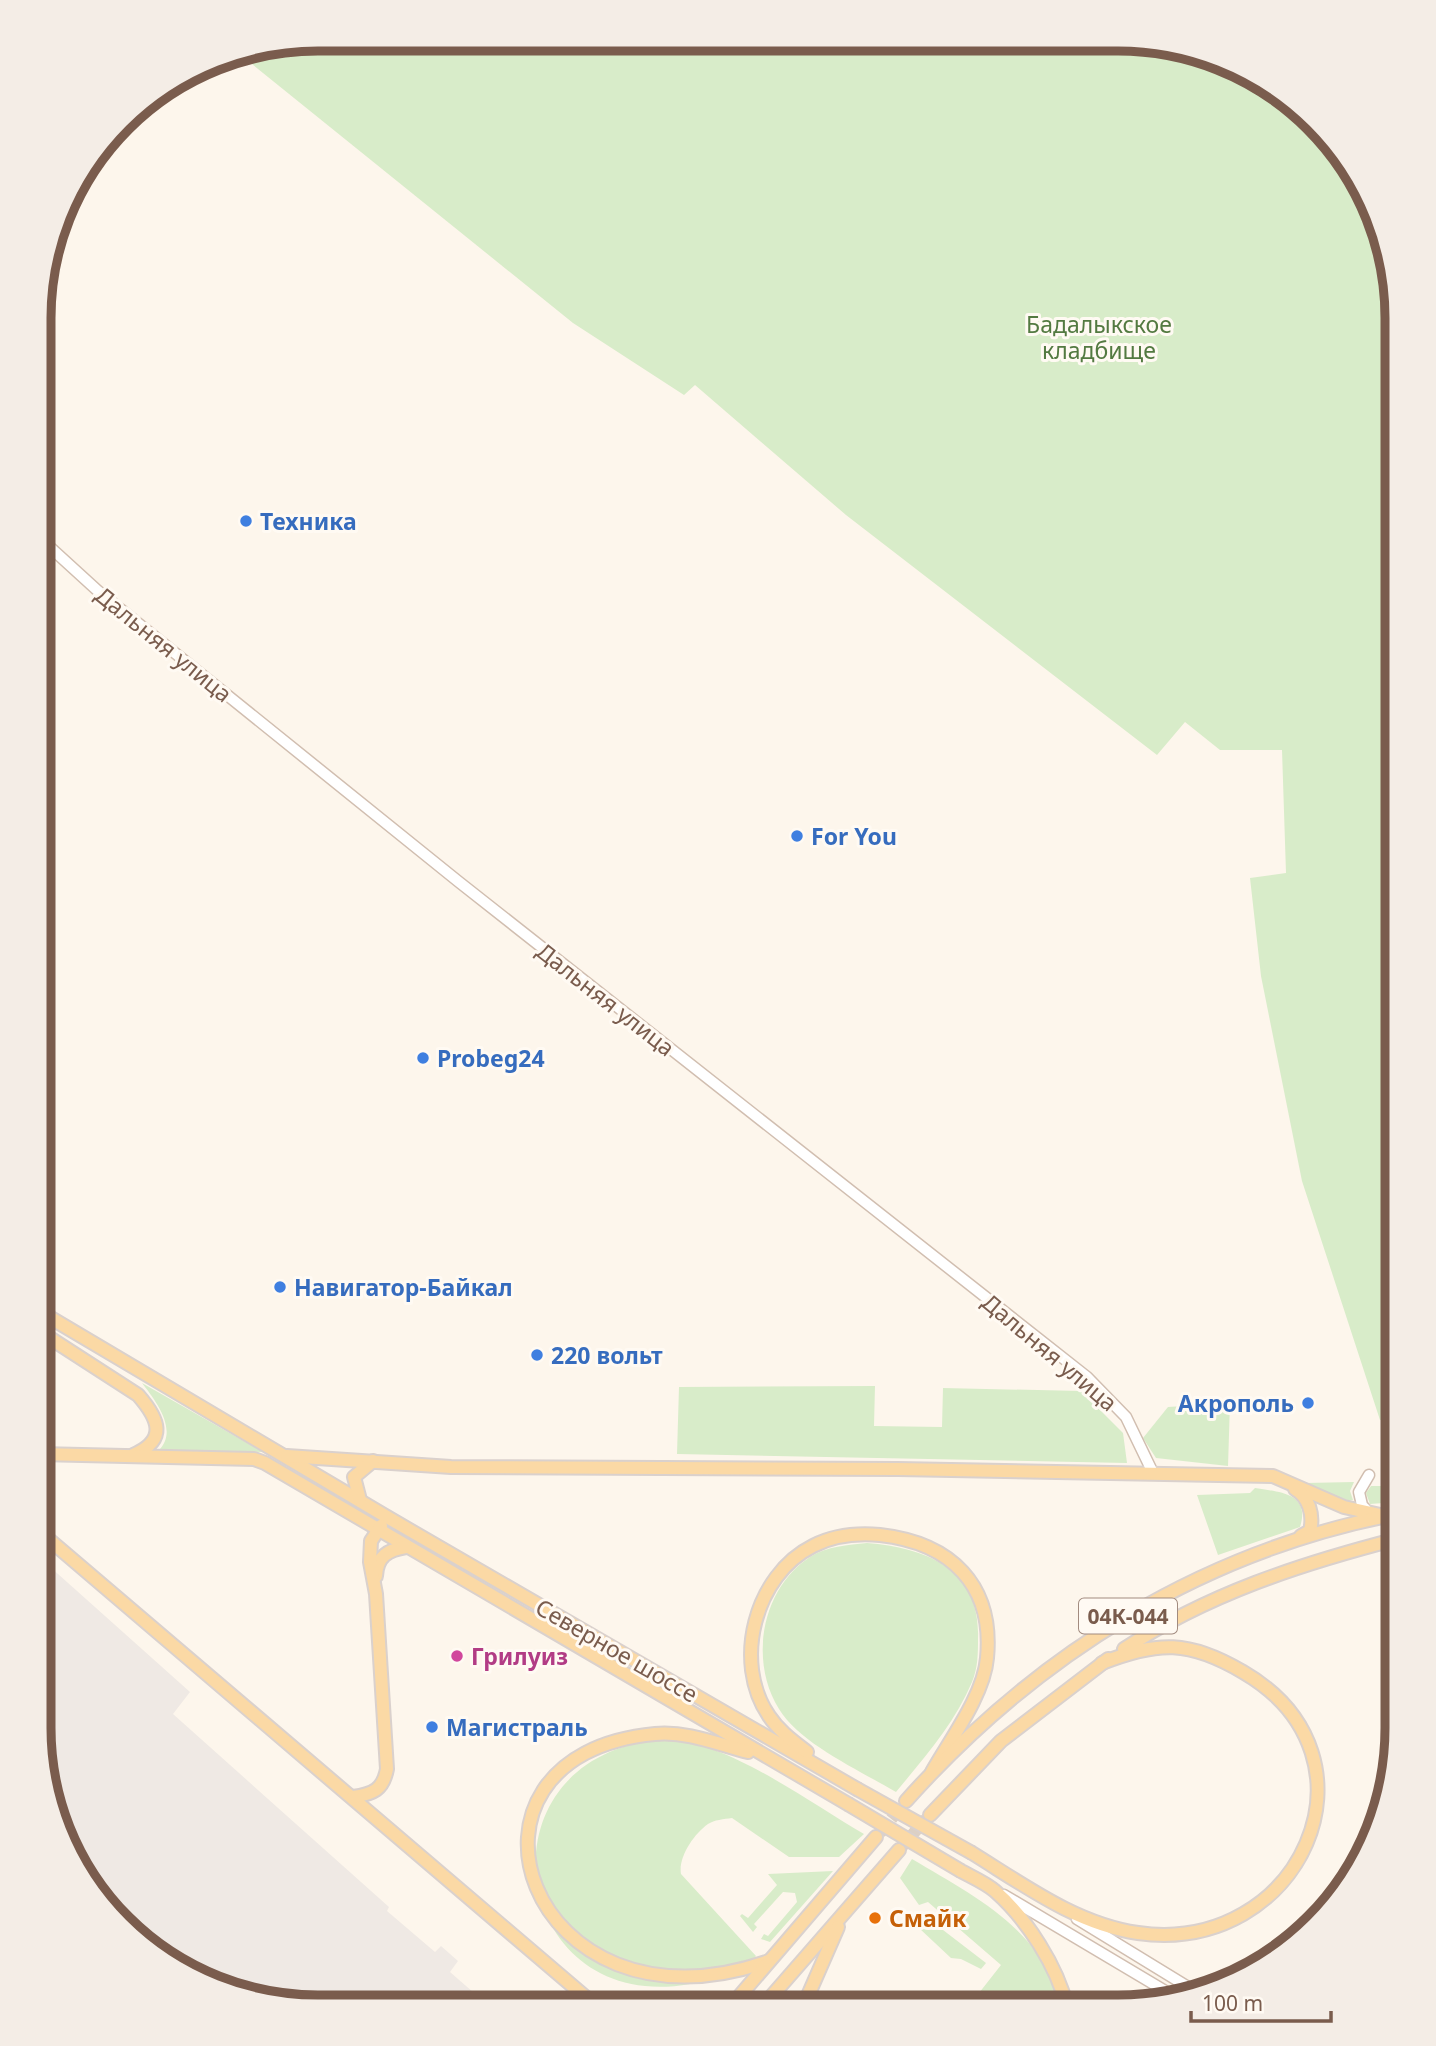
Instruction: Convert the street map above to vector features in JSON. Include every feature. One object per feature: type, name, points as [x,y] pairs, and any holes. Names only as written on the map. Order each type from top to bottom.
[{"type":"main road","name":"Северное шоссе","points":[[51,1318],[387,1517],[972,1853],[1062,1908]]},
{"type":"main road","points":[[51,1339],[138,1395],[149,1407],[157,1421],[157,1434],[153,1443],[129,1456]]},
{"type":"main road","name":"Северное шоссе","points":[[51,1454],[254,1460],[265,1463],[994,1890]]},
{"type":"main road","points":[[287,1456],[542,1468],[669,1467],[1273,1476],[1329,1502],[1385,1514]]},
{"type":"main road","points":[[360,1501],[354,1477],[373,1461]]},
{"type":"main road","points":[[1273,1476],[1303,1493],[1308,1503],[1310,1531],[1296,1539]]},
{"type":"main road","points":[[353,1797],[369,1795],[378,1790],[384,1783],[387,1769],[376,1594],[370,1562],[371,1541],[387,1517]]},
{"type":"main road","name":"04К-044","points":[[906,1801],[980,1724],[1043,1672],[1144,1606],[1206,1572],[1296,1539],[1385,1517]]},
{"type":"main road","points":[[843,1780],[781,1731],[767,1714],[752,1676],[751,1646],[755,1622],[776,1579],[813,1546],[840,1536],[868,1534],[915,1541],[942,1552],[963,1570],[977,1592],[987,1633],[984,1673],[932,1772]]},
{"type":"main road","points":[[51,1541],[583,1995]]},
{"type":"main road","name":"04К-044","points":[[930,1815],[1001,1741],[1102,1663],[1147,1634],[1225,1594],[1319,1560],[1385,1542]]},
{"type":"main road","points":[[376,1594],[379,1560],[386,1552],[406,1547]]},
{"type":"main road","points":[[1062,1908],[1137,1933],[1195,1933],[1222,1925],[1245,1915],[1269,1898],[1287,1878],[1302,1854],[1314,1822],[1316,1782],[1307,1737],[1291,1712],[1250,1676],[1207,1654],[1160,1646],[1140,1648],[1102,1663]]},
{"type":"main road","points":[[537,1914],[527,1881],[527,1853],[533,1819],[549,1791],[568,1768],[598,1750],[627,1739],[655,1734],[704,1738],[765,1756]]},
{"type":"main road","points":[[740,1995],[876,1837]]},
{"type":"main road","points":[[773,1995],[899,1850]]},
{"type":"main road","points":[[994,1890],[1038,1944],[1058,1979],[1063,1995]]},
{"type":"main road","points":[[808,1995],[844,1914]]},
{"type":"main road","points":[[734,1982],[769,1961]]},
{"type":"street","name":"Дальняя улица","points":[[51,548],[118,607],[458,882],[1087,1377],[1126,1417],[1153,1473]]},
{"type":"street","points":[[1369,1475],[1359,1492],[1362,1505],[1369,1513]]},
{"type":"street","name":"Северное шоссе","points":[[994,1890],[1165,1991]]},
{"type":"street","name":"Северное шоссе","points":[[1062,1908],[1187,1986]]},
{"type":"shaded area","points":[[51,1568],[190,1692],[173,1714],[389,1907],[387,1911],[435,1952],[441,1946],[458,1961],[450,1972],[476,1995],[283,1993],[232,1981],[200,1968],[155,1940],[129,1917],[106,1891],[78,1846],[65,1814],[56,1780],[51,1746]]},
{"type":"green space","name":"Бадалыкское кладбище","points":[[300,51],[1136,51],[1187,60],[1236,78],[1281,106],[1307,129],[1330,155],[1365,216],[1376,249],[1385,300],[1385,1419],[1380,1420],[1302,1181],[1261,976],[1250,878],[1286,873],[1282,750],[1220,750],[1185,722],[1157,755],[846,515],[695,385],[684,395],[573,323],[247,60]]},
{"type":"green space","points":[[142,1383],[263,1452],[159,1450],[165,1442],[166,1424],[158,1406]]},
{"type":"green space","points":[[875,1386],[874,1426],[942,1427],[943,1388],[1081,1391],[1123,1433],[1127,1463],[677,1454],[679,1387]]},
{"type":"green space","points":[[1230,1403],[1228,1466],[1156,1458],[1143,1438],[1168,1407]]},
{"type":"green space","points":[[1354,1482],[1350,1491],[1353,1500],[1348,1501],[1305,1483]]},
{"type":"green space","points":[[1371,1486],[1385,1486],[1385,1503],[1370,1504],[1366,1493]]},
{"type":"green space","points":[[1255,1488],[1283,1493],[1297,1501],[1301,1507],[1300,1527],[1218,1555],[1197,1495],[1250,1493]]},
{"type":"green space","points":[[867,1543],[910,1550],[946,1567],[960,1579],[970,1595],[977,1615],[978,1655],[972,1682],[948,1726],[896,1792],[832,1756],[801,1734],[779,1709],[764,1669],[765,1627],[771,1606],[793,1571],[823,1550]]},
{"type":"green space","points":[[668,1739],[692,1743],[743,1762],[864,1834],[839,1857],[789,1857],[732,1818],[708,1824],[688,1846],[682,1860],[681,1874],[756,1956],[742,1969],[708,1981],[690,1984],[629,1983],[582,1961],[551,1924],[536,1878],[540,1830],[562,1787],[605,1754]]},
{"type":"green space","points":[[912,1859],[982,1902],[1023,1936],[1039,1957],[1057,1995],[977,1995],[1001,1965],[928,1902],[919,1905],[900,1878]]},
{"type":"green space","points":[[833,1871],[770,1942],[761,1939],[764,1934],[768,1936],[797,1902],[795,1893],[783,1892],[754,1924],[757,1927],[753,1932],[740,1916],[742,1914],[748,1918],[777,1885],[768,1874]]},
{"type":"green space","points":[[930,1920],[986,1963],[981,1969],[961,1959],[951,1958],[919,1928]]},
{"type":"tunnel","points":[[880,1833],[906,1801]]},
{"type":"tunnel","points":[[899,1850],[926,1819]]},
{"type":"place","name":"Техника","points":[[246,521]]},
{"type":"place","name":"For You","points":[[797,836]]},
{"type":"place","name":"Probeg24","points":[[423,1058]]},
{"type":"place","name":"Навигатор-Байкал","points":[[280,1287]]},
{"type":"place","name":"220 вольт","points":[[537,1355]]},
{"type":"place","name":"Акрополь","points":[[1308,1403]]},
{"type":"place","name":"Грилуиз","points":[[457,1656]]},
{"type":"place","name":"Магистраль","points":[[432,1727]]},
{"type":"place","name":"Смайк","points":[[875,1918]]}]
